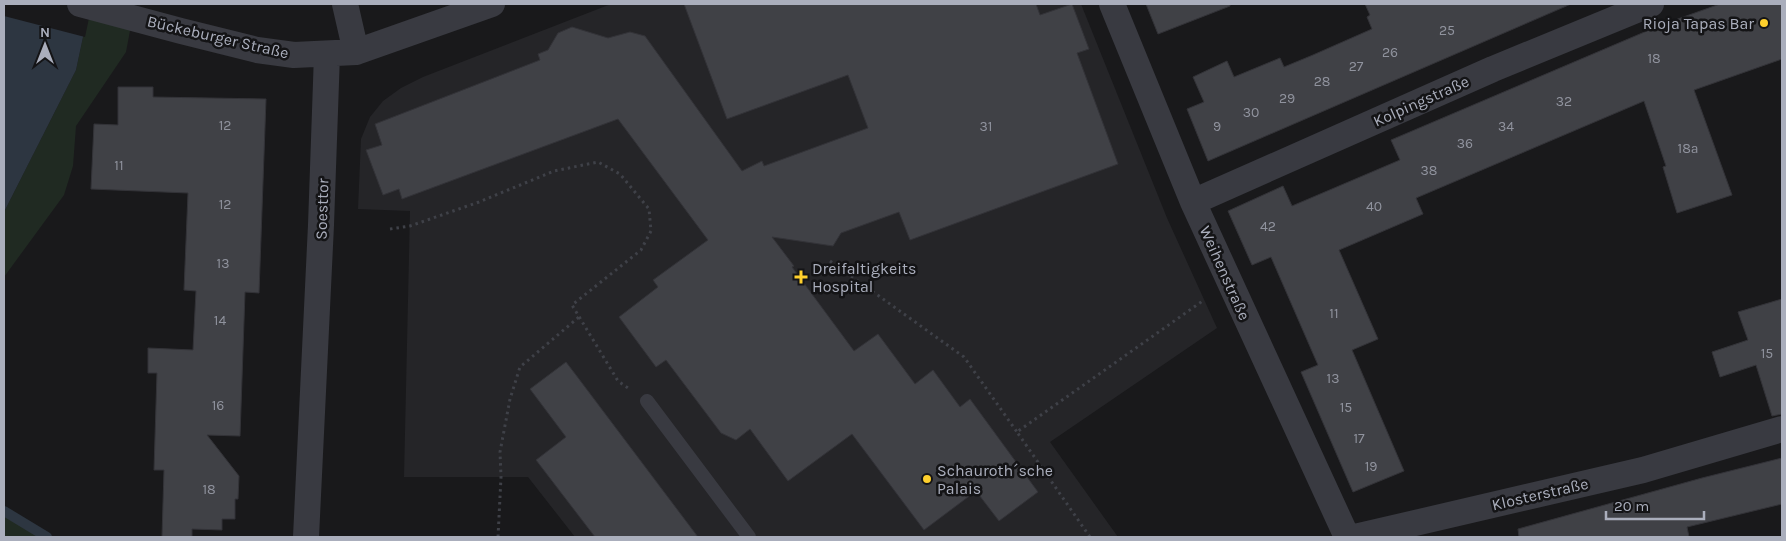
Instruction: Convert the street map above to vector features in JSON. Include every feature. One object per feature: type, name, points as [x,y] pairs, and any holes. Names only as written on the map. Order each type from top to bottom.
[{"type":"street","name":"Bückeburger Straße","points":[[80,4],[257,50],[294,55],[327,54]]},
{"type":"street","points":[[345,4],[356,52]]},
{"type":"street","points":[[327,54],[356,52],[492,4]]},
{"type":"street","name":"Weihenstraße","points":[[1112,4],[1193,202],[1347,537]]},
{"type":"street","name":"Kolpingstraße","points":[[1193,202],[1493,69],[1651,4]]},
{"type":"street","name":"Soesttor","points":[[306,537],[327,54]]},
{"type":"street","name":"Klosterstraße","points":[[1354,537],[1644,470],[1782,428]]},
{"type":"lane","points":[[647,401],[749,537]]},
{"type":"path","points":[[390,230],[410,226],[479,202],[554,171],[598,162],[620,174],[649,210],[651,231],[641,250],[572,305],[618,381],[647,401]]},
{"type":"path","points":[[830,262],[964,357],[1090,537]]},
{"type":"path","points":[[1016,432],[1229,283]]},
{"type":"path","points":[[498,537],[501,477],[500,452],[510,399],[520,367],[579,317]]},
{"type":"shaded area","points":[[90,4],[135,4],[126,52],[76,126],[73,166],[64,195],[4,277],[4,212],[76,70]]},
{"type":"shaded area","name":"Dreifaltigkeits Hospital","points":[[611,4],[1081,4],[1167,218],[1217,328],[1050,442],[1118,537],[575,537],[528,477],[404,477],[410,211],[358,209],[361,139],[370,117],[383,101],[401,88],[423,77]]},
{"type":"shaded area","points":[[4,512],[42,534],[45,537],[4,537]]},
{"type":"water","points":[[4,4],[90,4],[76,70],[4,212]]},
{"type":"pier","points":[[4,4],[92,4],[85,37],[4,16]]},
{"type":"building","points":[[684,4],[1036,4],[1040,15],[1072,4],[1089,49],[1077,53],[1118,164],[910,240],[899,212],[841,233],[833,246],[772,237],[854,351],[878,334],[915,384],[933,370],[960,407],[970,399],[1038,492],[999,521],[976,491],[924,530],[852,434],[788,481],[750,429],[736,440],[721,433],[666,360],[656,367],[619,317],[658,287],[653,280],[708,240],[618,119],[402,199],[399,189],[383,195],[366,150],[382,145],[375,124],[540,60],[538,54],[548,50],[558,33],[572,27],[608,38],[630,32],[645,36],[742,171],[762,161],[764,166],[868,128],[848,75],[727,119]]},
{"type":"building","points":[[1146,4],[1230,4],[1230,6],[1158,34]]},
{"type":"building","points":[[1365,4],[1571,4],[1208,161],[1187,109],[1204,102],[1193,77],[1227,61],[1234,77],[1280,58],[1284,67],[1313,55],[1372,29],[1367,17],[1370,15]]},
{"type":"building","points":[[1720,4],[1782,4],[1782,59],[1694,90],[1732,195],[1677,213],[1663,167],[1666,166],[1644,101],[1416,198],[1423,214],[1339,250],[1378,339],[1352,350],[1404,471],[1353,492],[1301,372],[1318,365],[1271,257],[1252,265],[1228,211],[1283,186],[1292,206],[1400,160],[1391,140],[1661,25]]},
{"type":"building","points":[[118,87],[153,87],[153,97],[266,99],[259,293],[245,292],[240,436],[207,435],[239,476],[238,499],[235,499],[235,519],[222,519],[222,530],[192,529],[192,537],[162,537],[164,470],[154,470],[157,373],[148,373],[148,348],[193,350],[196,291],[184,290],[188,193],[91,189],[94,124],[118,125]]},
{"type":"building","points":[[1782,299],[1782,414],[1772,416],[1756,365],[1720,377],[1712,352],[1748,340],[1738,312]]},
{"type":"building","points":[[566,362],[698,537],[595,537],[536,460],[566,437],[530,389]]},
{"type":"building","points":[[1782,458],[1782,504],[1687,527],[1689,537],[1519,537],[1518,529]]},
{"type":"waterway","points":[[4,511],[47,537]]},
{"type":"place","name":"Rioja Tapas Bar","points":[[1764,23]]},
{"type":"place","name":"Dreifaltigkeits Hospital","points":[[801,277]]},
{"type":"place","name":"Schauroth´sche Palais","points":[[927,479]]}]
